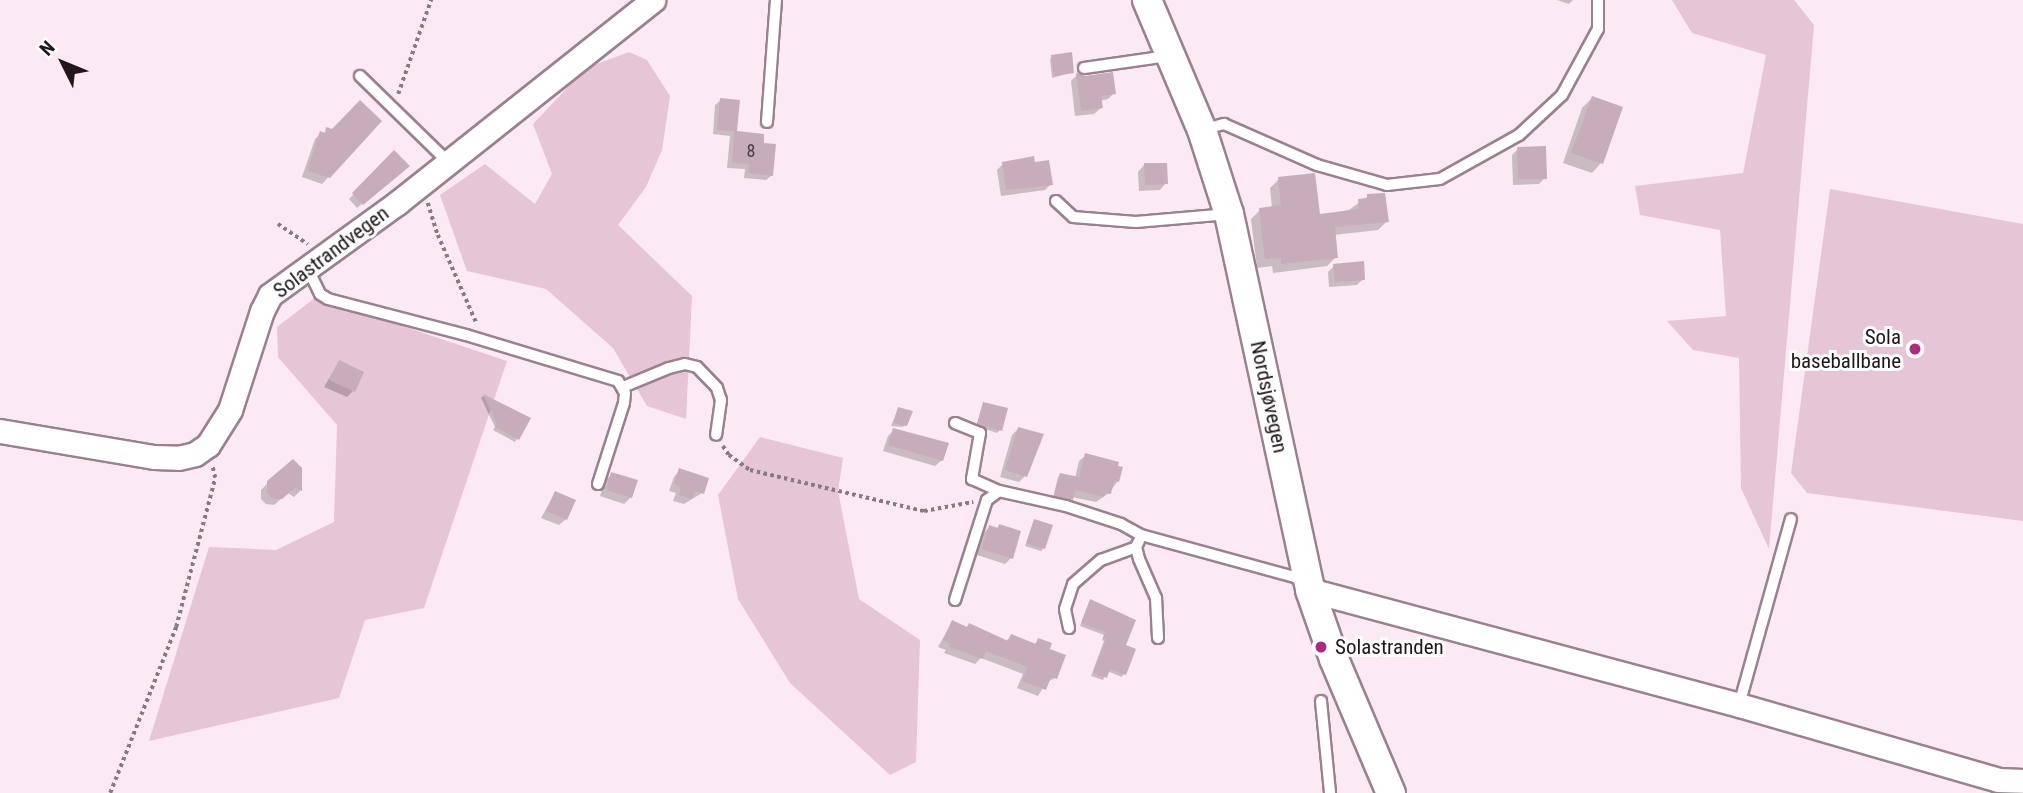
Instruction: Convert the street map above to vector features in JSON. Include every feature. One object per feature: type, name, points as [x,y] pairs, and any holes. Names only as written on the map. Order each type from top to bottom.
[{"type":"street","name":"Solastrandvegen","points":[[208,445],[230,410],[262,311],[270,295],[447,162],[653,0]]},
{"type":"street","name":"Nordsjøvegen","points":[[1147,0],[1202,130],[1229,214],[1310,590],[1334,659],[1391,793]]},
{"type":"street","points":[[0,431],[154,457],[177,458],[195,454],[208,445]]},
{"type":"street","points":[[1310,590],[1739,705],[1998,780],[2023,781]]},
{"type":"lane","points":[[767,122],[776,0]]},
{"type":"lane","points":[[1202,130],[1224,124],[1317,164],[1387,185],[1440,179],[1519,135],[1562,95],[1598,29],[1598,0]]},
{"type":"lane","points":[[1084,68],[1172,55]]},
{"type":"lane","points":[[360,76],[447,162]]},
{"type":"lane","points":[[1056,201],[1073,217],[1123,221],[1229,214]]},
{"type":"lane","points":[[307,267],[320,294],[328,299],[607,375],[623,387],[624,403],[598,484]]},
{"type":"lane","points":[[623,387],[669,368],[685,364],[697,367],[717,388],[721,400],[716,435]]},
{"type":"lane","points":[[955,423],[980,433],[972,479],[999,491],[1066,506],[1121,524],[1141,535],[1295,577],[1310,590]]},
{"type":"lane","points":[[955,600],[987,500],[999,491]]},
{"type":"lane","points":[[1739,705],[1791,519]]},
{"type":"lane","points":[[1141,535],[1136,547],[1156,598],[1158,638]]},
{"type":"lane","points":[[1069,628],[1065,609],[1073,584],[1101,561],[1136,547]]},
{"type":"lane","points":[[1321,701],[1330,793]]},
{"type":"path","points":[[393,108],[431,0]]},
{"type":"path","points":[[429,208],[484,340]]},
{"type":"path","points":[[278,223],[306,244],[327,252]]},
{"type":"path","points":[[716,435],[729,456],[750,470],[924,511],[987,500]]},
{"type":"path","points":[[110,793],[176,627],[215,478],[208,445]]},
{"type":"shaded area","points":[[1672,0],[1794,0],[1814,25],[1769,549],[1741,488],[1739,358],[1693,350],[1667,321],[1726,316],[1720,230],[1640,215],[1635,186],[1743,173],[1766,55],[1692,33]]},
{"type":"shaded area","points":[[629,52],[647,60],[670,96],[662,150],[646,187],[618,225],[692,296],[686,419],[647,406],[613,348],[546,289],[467,271],[440,195],[485,164],[535,204],[552,174],[533,124],[586,68]]},
{"type":"shaded area","name":"Sola baseballbane","points":[[1830,189],[2023,224],[2023,521],[1807,493],[1791,473]]},
{"type":"shaded area","points":[[316,297],[507,361],[424,608],[365,620],[339,698],[149,741],[209,547],[276,550],[334,522],[337,425],[278,357],[277,327]]},
{"type":"shaded area","points":[[760,437],[843,458],[838,491],[859,599],[920,640],[916,762],[890,775],[790,683],[738,599],[718,495]]},
{"type":"building","points":[[1072,52],[1074,73],[1054,76],[1051,55]]},
{"type":"building","points":[[1113,72],[1116,94],[1101,96],[1103,108],[1081,111],[1076,73],[1085,76]]},
{"type":"building","points":[[1592,96],[1623,107],[1603,164],[1571,153]]},
{"type":"building","points":[[720,98],[740,100],[737,131],[764,134],[764,143],[776,144],[773,176],[748,173],[749,164],[732,163],[734,131],[717,130]]},
{"type":"building","points":[[360,100],[382,121],[330,178],[307,171],[320,131],[325,133],[326,127],[332,129]]},
{"type":"building","points":[[1546,146],[1547,179],[1518,179],[1517,147]]},
{"type":"building","points":[[394,150],[410,166],[363,205],[352,193]]},
{"type":"building","points":[[1034,156],[1035,162],[1049,160],[1053,185],[1006,190],[1002,162]]},
{"type":"building","points":[[1144,163],[1167,163],[1168,184],[1145,185]]},
{"type":"building","points":[[1315,173],[1320,214],[1359,209],[1358,199],[1367,198],[1367,194],[1385,193],[1389,222],[1335,227],[1338,258],[1281,264],[1281,258],[1265,259],[1259,208],[1281,205],[1278,177]]},
{"type":"building","points":[[1364,261],[1365,280],[1335,282],[1333,264]]},
{"type":"building","points":[[339,360],[364,372],[355,392],[329,380]]},
{"type":"building","points":[[483,394],[531,418],[519,440],[495,427],[497,424]]},
{"type":"building","points":[[983,402],[1008,408],[1002,431],[977,424]]},
{"type":"building","points":[[898,407],[913,411],[907,426],[893,423]]},
{"type":"building","points":[[1018,427],[1044,434],[1027,477],[1005,470]]},
{"type":"building","points":[[893,428],[949,443],[943,461],[888,445]]},
{"type":"building","points":[[1085,453],[1119,462],[1118,466],[1123,467],[1119,482],[1114,481],[1111,494],[1105,493],[1104,497],[1076,490]]},
{"type":"building","points":[[293,459],[302,468],[302,491],[295,488],[282,499],[273,499],[267,492],[267,481]]},
{"type":"building","points":[[679,468],[709,478],[704,494],[695,491],[692,499],[679,495],[681,487],[674,484]]},
{"type":"building","points":[[611,472],[638,480],[632,498],[606,490]]},
{"type":"building","points":[[1060,473],[1079,477],[1073,500],[1054,495]]},
{"type":"building","points":[[555,491],[576,500],[567,520],[546,511]]},
{"type":"building","points":[[1034,519],[1053,525],[1045,549],[1026,543]]},
{"type":"building","points":[[999,524],[1021,531],[1013,559],[982,549],[989,525],[998,528]]},
{"type":"building","points":[[1090,599],[1136,620],[1126,645],[1136,649],[1126,675],[1110,669],[1107,678],[1093,673],[1106,639],[1103,638],[1105,632],[1081,623]]},
{"type":"building","points":[[952,620],[967,627],[969,623],[1008,641],[1011,634],[1036,644],[1038,638],[1052,643],[1050,649],[1066,655],[1057,679],[1051,677],[1046,690],[1022,681],[1028,667],[986,651],[983,659],[949,647],[951,644],[943,640]]},
{"type":"place","name":"Sola baseballbane","points":[[1915,349]]},
{"type":"place","name":"Solastranden","points":[[1321,647]]}]
